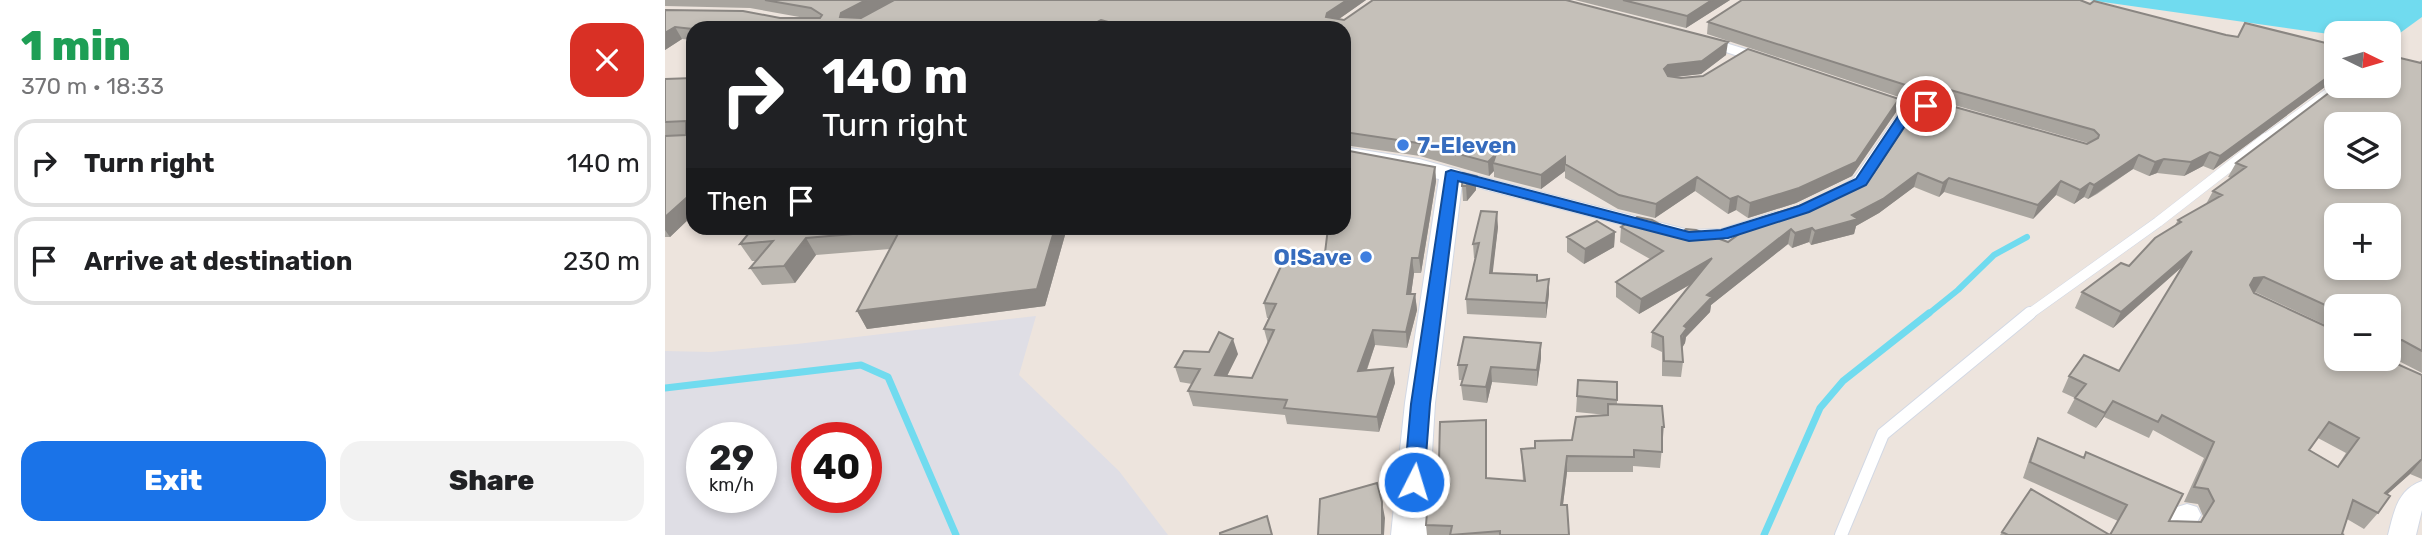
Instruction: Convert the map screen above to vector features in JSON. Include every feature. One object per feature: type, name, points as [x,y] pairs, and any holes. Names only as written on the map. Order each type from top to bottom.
[{"type":"street","points":[[1708,23],[1689,36],[1785,66]]},
{"type":"street","points":[[1726,68],[1746,53]]},
{"type":"street","points":[[1827,198],[1861,182],[1918,107],[1860,91]]},
{"type":"street","points":[[1351,155],[1419,166],[1689,236],[1723,235],[1792,213]]},
{"type":"street","points":[[1409,535],[1420,404],[1451,175]]},
{"type":"street","points":[[2402,535],[2410,503],[2422,492]]},
{"type":"lane","points":[[1841,535],[1883,434],[2046,300],[2158,222],[2227,166],[2324,95]]},
{"type":"shaded area","points":[[1036,316],[1019,375],[1119,471],[1168,535],[665,535],[665,351],[711,352]]},
{"type":"water","points":[[2089,0],[2422,0],[2422,17],[2401,32],[2401,21],[2324,21],[2324,33]]},
{"type":"building","points":[[765,0],[866,0],[841,13],[840,17],[861,18],[894,0],[1347,0],[1327,13],[1326,17],[1344,20],[1373,0],[1566,0],[1728,42],[1702,61],[1668,65],[1664,69],[1668,76],[1703,76],[1748,49],[1899,99],[1856,162],[1799,188],[1750,203],[1738,196],[1730,199],[1697,177],[1656,204],[1619,195],[1565,164],[1565,157],[1541,175],[1493,163],[1496,154],[1488,162],[1418,143],[1351,133],[1351,21],[686,21],[686,28],[675,27],[665,33],[665,10],[743,11],[780,18],[820,18],[822,15],[811,8]]},
{"type":"building","points":[[1623,0],[1712,0],[1687,16]]},
{"type":"building","points":[[1742,0],[2080,0],[2090,4],[2094,1],[2226,35],[2238,37],[2245,23],[2324,43],[2324,80],[2220,156],[2210,152],[2191,162],[2164,159],[2155,162],[2139,155],[2094,185],[2090,183],[2080,190],[2061,181],[2038,205],[1949,178],[1943,183],[1918,173],[1883,199],[1852,215],[1858,219],[1815,231],[1812,228],[1795,233],[1791,229],[1707,295],[1712,297],[1684,326],[1687,328],[1681,336],[1683,362],[1664,361],[1663,337],[1652,332],[1712,258],[1641,299],[1616,282],[1663,251],[1621,227],[1637,217],[1652,220],[1680,235],[1686,229],[1696,230],[1728,242],[1761,218],[1815,201],[1873,174],[1921,102],[1930,100],[2087,144],[2099,135],[2094,130],[1936,86],[1915,88],[1708,22]]},
{"type":"building","points":[[2401,58],[2421,63],[2422,61],[2422,351],[2401,340],[2401,294],[2324,294],[2324,304],[2264,277],[2254,278],[2250,285],[2254,293],[2324,325],[2324,371],[2401,371],[2401,366],[2422,375],[2422,459],[2385,493],[2390,496],[2378,513],[2353,500],[2342,534],[2344,535],[2110,535],[2127,505],[2030,462],[2038,438],[2084,458],[2086,452],[2183,494],[2169,521],[2201,522],[2214,501],[2208,489],[2194,487],[2214,442],[2162,415],[2158,422],[2113,401],[2105,413],[2075,398],[2086,384],[2069,376],[2084,355],[2119,371],[2192,251],[2121,312],[2082,292],[2121,263],[2129,266],[2155,238],[2181,222],[2178,220],[2222,195],[2213,191],[2246,167],[2236,163],[2324,97],[2401,98]],"holes":[[[2329,422],[2359,438],[2338,467],[2309,450]]]},
{"type":"building","points":[[686,78],[686,121],[665,122],[665,79]]},
{"type":"building","points":[[686,135],[686,198],[665,217],[665,136]]},
{"type":"building","points":[[1351,151],[1435,167],[1419,258],[1412,258],[1407,294],[1415,294],[1406,332],[1373,330],[1358,371],[1393,368],[1377,417],[1284,408],[1287,400],[1188,391],[1200,369],[1175,367],[1184,351],[1209,352],[1219,332],[1233,339],[1215,375],[1252,378],[1274,330],[1264,329],[1276,304],[1264,303],[1282,264],[1324,261],[1327,235],[1351,235]]},
{"type":"building","points":[[1463,173],[1476,176],[1466,186],[1462,186]]},
{"type":"building","points":[[1481,211],[1497,212],[1490,273],[1537,275],[1537,281],[1549,279],[1546,303],[1466,299],[1479,243],[1473,244]]},
{"type":"building","points":[[1597,221],[1615,232],[1585,249],[1567,237]]},
{"type":"building","points":[[747,235],[841,235],[806,238],[784,266],[750,268],[773,241],[740,244]]},
{"type":"building","points":[[897,235],[1053,235],[1037,289],[857,311]]},
{"type":"building","points":[[1464,337],[1541,343],[1537,370],[1491,367],[1486,387],[1461,385],[1467,365],[1458,365]]},
{"type":"building","points":[[1578,380],[1617,382],[1617,400],[1577,396]]},
{"type":"building","points":[[1608,404],[1662,406],[1662,452],[1634,450],[1634,457],[1567,456],[1561,505],[1567,505],[1569,535],[1500,535],[1500,531],[1450,535],[1452,526],[1426,525],[1431,461],[1439,461],[1440,422],[1486,420],[1486,478],[1525,481],[1521,449],[1535,448],[1535,441],[1572,440],[1576,417],[1608,415]]},
{"type":"building","points":[[1377,483],[1382,502],[1382,535],[1318,535],[1320,499]]},
{"type":"building","points":[[2031,489],[2110,535],[2008,535],[2002,532]]},
{"type":"building","points":[[1267,516],[1272,535],[1220,535],[1220,533]]},
{"type":"waterway","points":[[1927,315],[1994,255],[2027,237]]},
{"type":"waterway","points":[[1764,535],[1820,408],[1843,381],[1929,313]]},
{"type":"waterway","points":[[665,388],[861,365],[888,377],[956,535]]},
{"type":"place","name":"7-Eleven","points":[[1403,145]]},
{"type":"place","name":"O!Save","points":[[1366,257]]},
{"type":"route","points":[[1414,482],[1420,404],[1451,175],[1689,236],[1723,235],[1804,209],[1861,182],[1910,109],[1926,106]]}]
